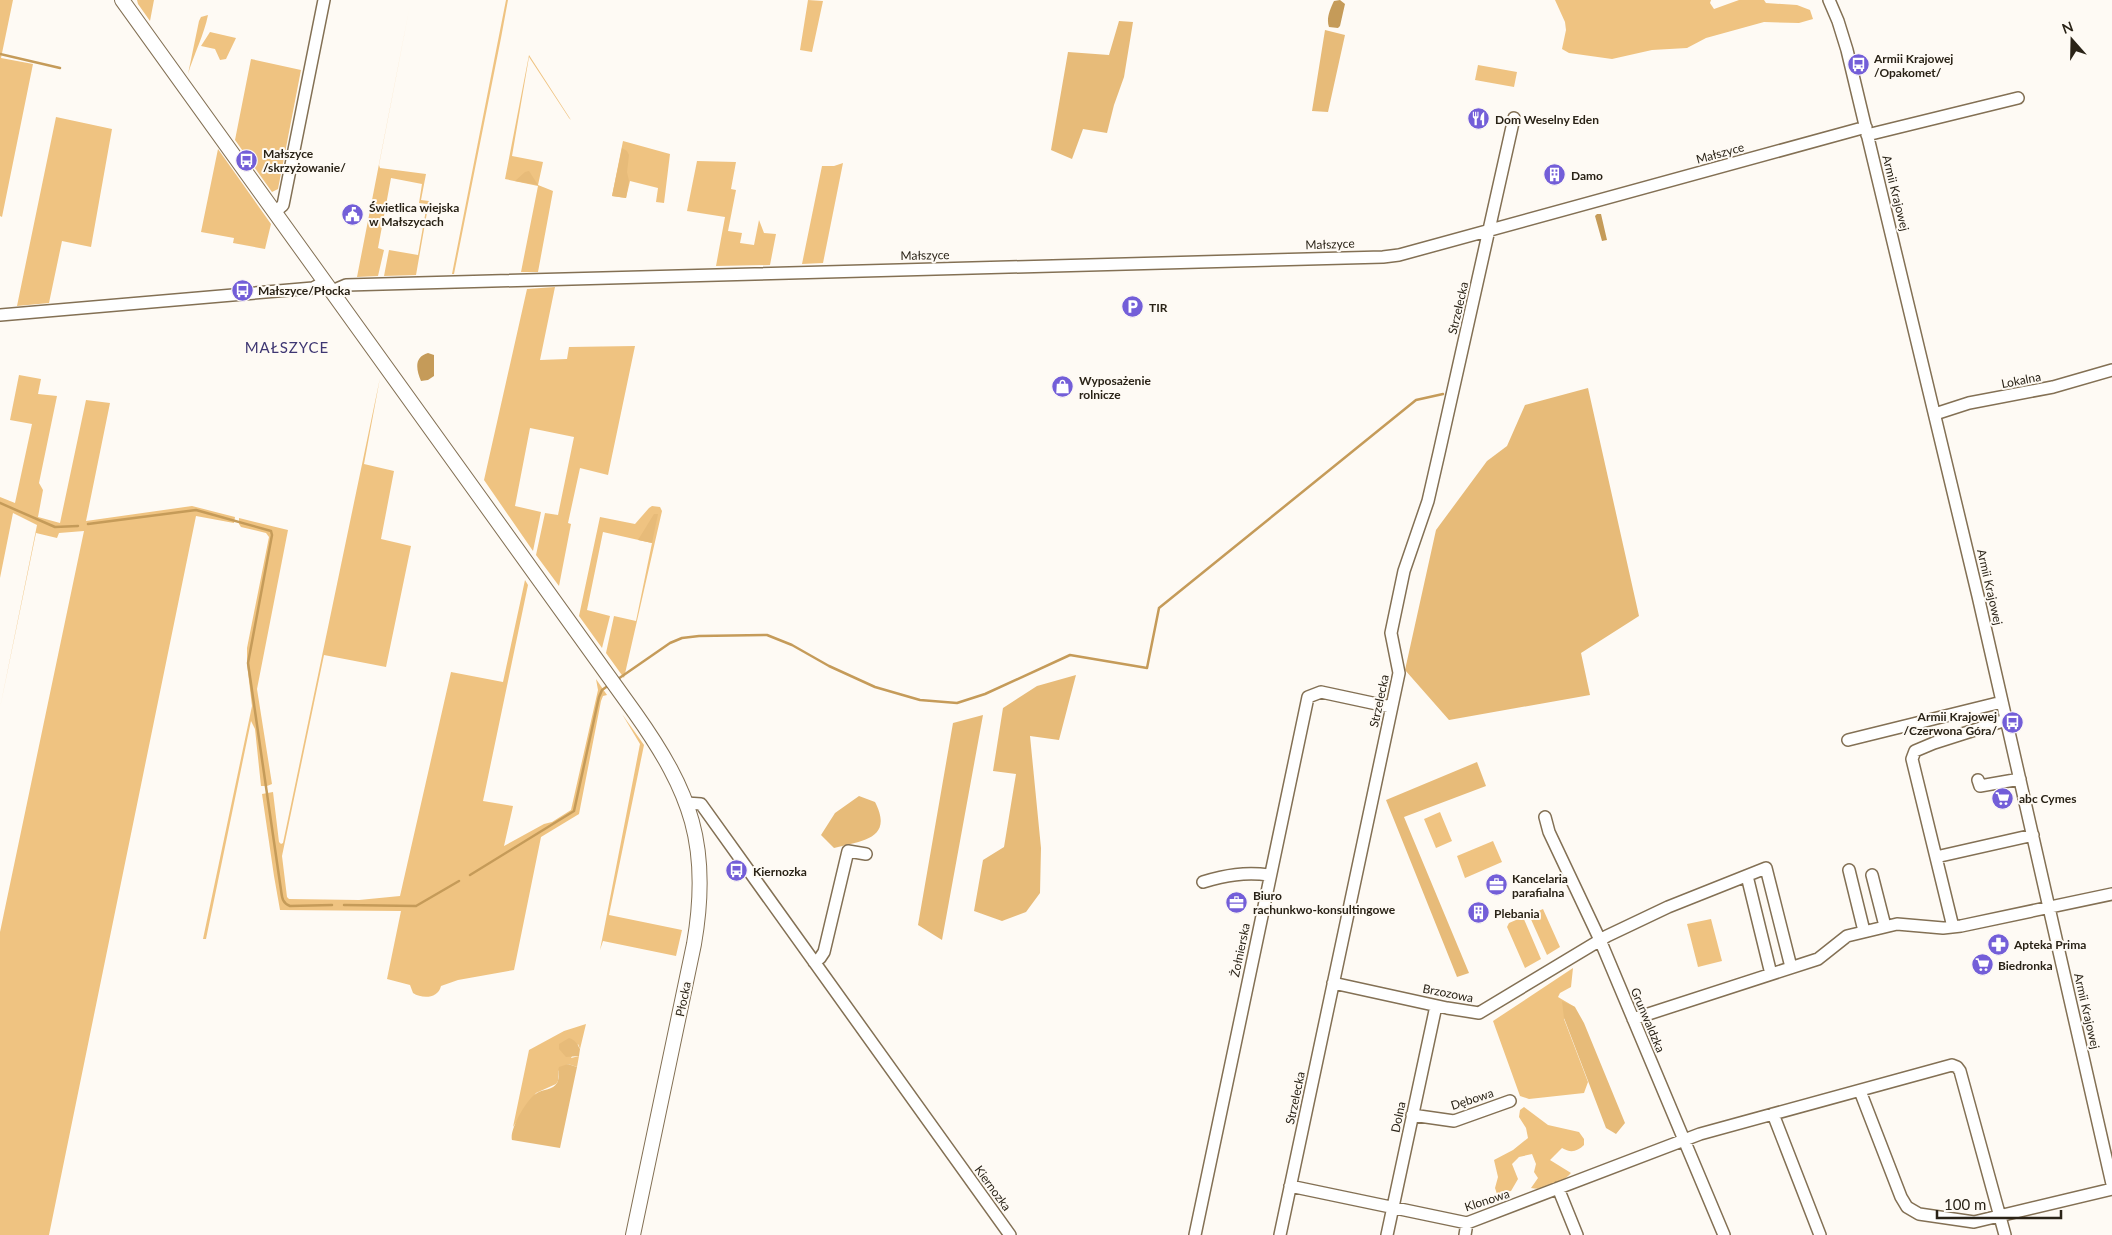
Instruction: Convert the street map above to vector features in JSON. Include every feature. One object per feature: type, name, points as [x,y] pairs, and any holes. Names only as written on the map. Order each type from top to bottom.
[{"type":"main road","name":"Płocka","points":[[122,0],[614,684],[669,765],[686,803],[698,853],[700,904],[634,1235]]},
{"type":"street","points":[[275,212],[283,205],[324,0]]},
{"type":"street","name":"Armii Krajowej","points":[[1829,0],[1843,36],[1935,414],[2112,1184]]},
{"type":"street","name":"Małszyce","points":[[0,315],[346,285],[1383,257],[1399,255],[1866,131],[2018,98]]},
{"type":"street","name":"Strzelecka","points":[[1280,1235],[1399,673],[1391,633],[1404,571],[1428,500],[1514,118]]},
{"type":"street","name":"Lokalna","points":[[1935,414],[1969,404],[2053,387],[2112,370]]},
{"type":"street","name":"Żołnierska","points":[[1195,1235],[1269,875],[1308,697],[1321,692],[1391,706]]},
{"type":"street","points":[[1848,740],[2002,702]]},
{"type":"street","points":[[1953,927],[1912,759],[1915,751],[1934,742],[2006,720]]},
{"type":"street","points":[[1978,780],[1980,786],[2020,779]]},
{"type":"street","name":"Kiernozka","points":[[686,803],[701,804],[1010,1235]]},
{"type":"street","name":"Grunwaldzka","points":[[1545,816],[1549,832],[1600,940],[1724,1235]]},
{"type":"street","points":[[1936,857],[2033,835]]},
{"type":"street","points":[[814,962],[824,952],[848,851],[866,854]]},
{"type":"street","name":"Brzozowa","points":[[1333,983],[1436,1006],[1479,1013],[1600,940],[1668,906],[1766,868],[1790,967]]},
{"type":"street","points":[[1849,870],[1864,931]]},
{"type":"street","points":[[1202,882],[1224,875],[1248,873],[1269,875]]},
{"type":"street","points":[[1872,875],[1885,926]]},
{"type":"street","points":[[1747,876],[1771,974]]},
{"type":"street","points":[[1633,1019],[1818,959],[1847,936],[1864,931],[1897,924],[1953,927],[2112,894]]},
{"type":"street","name":"Dolna","points":[[1387,1235],[1436,1006]]},
{"type":"street","name":"Klonowa","points":[[1290,1186],[1467,1223],[1482,1219],[1684,1140],[1952,1065],[1960,1071],[2000,1217]]},
{"type":"street","points":[[1860,1091],[1907,1207],[1920,1214],[1974,1222],[2112,1189]]},
{"type":"street","name":"Dębowa","points":[[1412,1115],[1454,1122],[1510,1101]]},
{"type":"street","points":[[1773,1114],[1820,1235]]},
{"type":"street","points":[[1558,1188],[1577,1235]]},
{"type":"street","points":[[2000,1217],[2005,1235]]},
{"type":"street","points":[[1465,1235],[1467,1223]]},
{"type":"shaded area","points":[[0,0],[13,0],[1,58],[33,64],[2,217],[0,216]]},
{"type":"shaded area","points":[[137,0],[154,0],[150,21],[138,4]]},
{"type":"shaded area","points":[[411,0],[379,165],[380,168],[426,174],[421,200],[429,201],[416,275],[384,276],[389,250],[418,255],[427,204],[419,203],[422,184],[391,178],[378,248],[384,250],[378,276],[357,277]]},
{"type":"shaded area","points":[[506,0],[508,0],[501,38],[454,274],[452,274]]},
{"type":"shaded area","points":[[808,0],[823,1],[812,52],[800,50]]},
{"type":"shaded area","points":[[1340,0],[1345,4],[1340,26],[1338,28],[1329,27],[1328,17],[1331,7],[1334,1]]},
{"type":"shaded area","points":[[1555,0],[1711,0],[1710,3],[1714,9],[1739,0],[1764,0],[1766,3],[1797,5],[1810,10],[1813,19],[1799,23],[1764,22],[1706,38],[1687,48],[1652,50],[1612,59],[1569,53],[1562,49],[1566,30],[1565,22]]},
{"type":"shaded area","points":[[208,15],[188,74],[199,21],[201,17]]},
{"type":"shaded area","points":[[1119,21],[1133,22],[1124,77],[1107,133],[1083,129],[1072,159],[1051,150],[1068,52],[1109,55]]},
{"type":"shaded area","points":[[1325,30],[1345,35],[1328,112],[1312,111]]},
{"type":"shaded area","points":[[210,32],[236,38],[226,59],[220,60],[215,49],[201,46]]},
{"type":"shaded area","points":[[529,55],[571,120],[529,57],[512,156],[543,162],[538,185],[553,191],[538,272],[521,272],[538,186],[505,179]]},
{"type":"shaded area","points":[[251,59],[301,70],[278,189],[272,192],[235,140]]},
{"type":"shaded area","points":[[1478,65],[1517,72],[1514,87],[1475,80]]},
{"type":"shaded area","points":[[56,117],[112,129],[91,247],[62,241],[49,303],[17,306]]},
{"type":"shaded area","points":[[623,141],[670,154],[664,203],[656,202],[658,188],[630,181],[626,198],[612,196]]},
{"type":"shaded area","points":[[622,148],[629,155],[627,172],[629,181],[626,198],[612,196]]},
{"type":"shaded area","points":[[218,149],[271,224],[265,249],[233,243],[234,238],[201,232]]},
{"type":"shaded area","points":[[697,161],[736,162],[731,189],[736,190],[728,231],[742,233],[740,243],[754,245],[759,220],[764,233],[776,234],[770,265],[716,266],[725,217],[687,211]]},
{"type":"shaded area","points":[[843,163],[823,263],[802,264],[822,166],[834,166]]},
{"type":"shaded area","points":[[529,171],[538,185],[515,181],[525,172]]},
{"type":"shaded area","points":[[1601,214],[1607,240],[1602,241],[1595,216]]},
{"type":"shaded area","points":[[555,287],[540,360],[567,359],[569,347],[635,346],[608,475],[580,468],[568,523],[571,524],[559,586],[536,555],[545,513],[558,515],[574,437],[530,428],[515,506],[541,512],[533,551],[484,480],[527,289]]},
{"type":"shaded area","points":[[428,353],[434,355],[434,376],[428,380],[421,381],[418,372],[418,360]]},
{"type":"shaded area","points":[[19,375],[41,379],[38,394],[57,396],[39,483],[43,490],[38,517],[60,523],[86,400],[110,403],[86,521],[192,506],[235,517],[234,523],[196,516],[49,1235],[0,1235],[0,932],[84,531],[59,533],[57,538],[36,533],[0,708],[37,525],[13,513],[0,578],[0,497],[15,503],[32,424],[10,420]]},
{"type":"shaded area","points":[[380,378],[364,464],[394,471],[381,539],[411,546],[386,667],[324,655],[282,856],[287,897],[289,899],[359,900],[400,896],[451,672],[503,682],[525,580],[528,585],[483,801],[513,806],[504,846],[544,824],[552,822],[571,810],[598,690],[596,679],[607,695],[603,696],[601,701],[579,814],[541,837],[514,970],[458,980],[441,986],[437,993],[429,997],[413,993],[410,985],[387,979],[401,911],[280,910],[262,794],[273,792],[279,842],[281,844],[283,843]]},
{"type":"shaded area","points":[[1588,388],[1639,616],[1581,653],[1590,695],[1449,720],[1405,670],[1436,530],[1487,461],[1507,446],[1525,405]]},
{"type":"shaded area","points":[[652,506],[660,507],[662,511],[624,678],[606,653],[614,616],[636,621],[652,543],[603,532],[587,610],[610,616],[602,648],[579,616],[600,517],[635,524]]},
{"type":"shaded area","points":[[654,514],[658,514],[652,543],[638,540]]},
{"type":"shaded area","points":[[239,518],[288,530],[257,689],[272,784],[261,786],[255,729],[251,721],[206,939],[203,939],[252,706],[247,648],[269,537],[266,533],[241,527]]},
{"type":"shaded area","points":[[1076,675],[1059,740],[1030,736],[1041,848],[1040,893],[1026,912],[1002,921],[974,911],[983,860],[1004,847],[1016,774],[993,771],[1003,708],[1037,686]]},
{"type":"shaded area","points":[[622,714],[644,745],[609,915],[682,930],[676,956],[603,941],[600,950],[640,744]]},
{"type":"shaded area","points":[[983,715],[942,940],[918,925],[953,723]]},
{"type":"shaded area","points":[[1477,762],[1486,786],[1404,817],[1469,973],[1457,977],[1386,800]]},
{"type":"shaded area","points":[[859,796],[875,802],[880,814],[881,824],[878,831],[864,840],[834,848],[821,835],[835,813]]},
{"type":"shaded area","points":[[1440,812],[1452,841],[1436,848],[1424,819]]},
{"type":"shaded area","points":[[1493,841],[1502,862],[1465,878],[1457,856]]},
{"type":"shaded area","points":[[1543,909],[1560,947],[1547,955],[1529,915]]},
{"type":"shaded area","points":[[1523,917],[1541,959],[1525,968],[1507,927],[1509,923]]},
{"type":"shaded area","points":[[1711,919],[1722,961],[1698,967],[1687,924]]},
{"type":"shaded area","points":[[1573,968],[1571,987],[1560,993],[1558,997],[1575,1007],[1564,1019],[1588,1082],[1584,1093],[1529,1099],[1520,1096],[1493,1021]]},
{"type":"shaded area","points":[[1562,1001],[1575,1007],[1584,1023],[1625,1123],[1616,1134],[1606,1128],[1564,1018]]},
{"type":"shaded area","points":[[586,1024],[580,1049],[578,1044],[571,1058],[579,1056],[577,1067],[568,1064],[558,1071],[558,1081],[556,1084],[536,1093],[513,1127],[529,1050],[564,1031]]},
{"type":"shaded area","points":[[569,1038],[577,1043],[580,1049],[579,1056],[566,1057],[559,1049],[559,1044]]},
{"type":"shaded area","points":[[568,1064],[577,1067],[560,1148],[512,1140],[513,1129],[528,1101],[537,1093],[555,1085],[558,1079],[559,1067]]},
{"type":"shaded area","points":[[1524,1107],[1548,1125],[1579,1132],[1584,1139],[1584,1145],[1573,1151],[1562,1148],[1550,1160],[1571,1173],[1558,1183],[1542,1188],[1531,1188],[1538,1178],[1534,1172],[1536,1164],[1532,1154],[1519,1157],[1512,1164],[1518,1179],[1511,1191],[1497,1194],[1495,1188],[1498,1177],[1494,1160],[1513,1150],[1528,1138],[1526,1128],[1519,1117],[1520,1110]]},
{"type":"waterway","points":[[0,54],[60,68]]},
{"type":"waterway","points":[[618,679],[670,643],[682,638],[699,636],[767,635],[792,645],[829,666],[875,687],[920,700],[957,703],[985,694],[1070,655],[1147,668],[1159,608],[1416,400],[1443,394]]},
{"type":"waterway","points":[[0,503],[55,527],[78,526]]},
{"type":"waterway","points":[[88,524],[196,510],[271,531],[272,535],[248,663],[282,895],[284,901],[290,906],[332,905]]},
{"type":"waterway","points":[[470,875],[574,811],[599,697],[602,690],[609,685]]},
{"type":"waterway","points":[[344,905],[416,906],[459,881]]},
{"type":"place","name":"Armii Krajowej /Opakomet/","points":[[1858,65]]},
{"type":"place","name":"Dom Weselny Eden","points":[[1479,119]]},
{"type":"place","name":"Małszyce /skrzyżowanie/","points":[[247,160]]},
{"type":"place","name":"Damo","points":[[1555,175]]},
{"type":"place","name":"Świetlica wiejska w Małszycach","points":[[353,214]]},
{"type":"place","name":"Małszyce/Płocka","points":[[242,290]]},
{"type":"place","name":"TIR","points":[[1133,307]]},
{"type":"place","name":"Wyposażenie rolnicze","points":[[1063,387]]},
{"type":"place","name":"Armii Krajowej /Czerwona Góra/","points":[[2013,723]]},
{"type":"place","name":"abc Cymes","points":[[2003,798]]},
{"type":"place","name":"Kiernozka","points":[[737,871]]},
{"type":"place","name":"Kancelaria parafialna","points":[[1496,885]]},
{"type":"place","name":"Biuro rachunkwo-konsultingowe","points":[[1237,902]]},
{"type":"place","name":"Plebania","points":[[1478,913]]},
{"type":"place","name":"Apteka Prima","points":[[1998,944]]},
{"type":"place","name":"Biedronka","points":[[1982,965]]},
{"type":"district","name":"MAŁSZYCE","points":[[287,347]]}]
